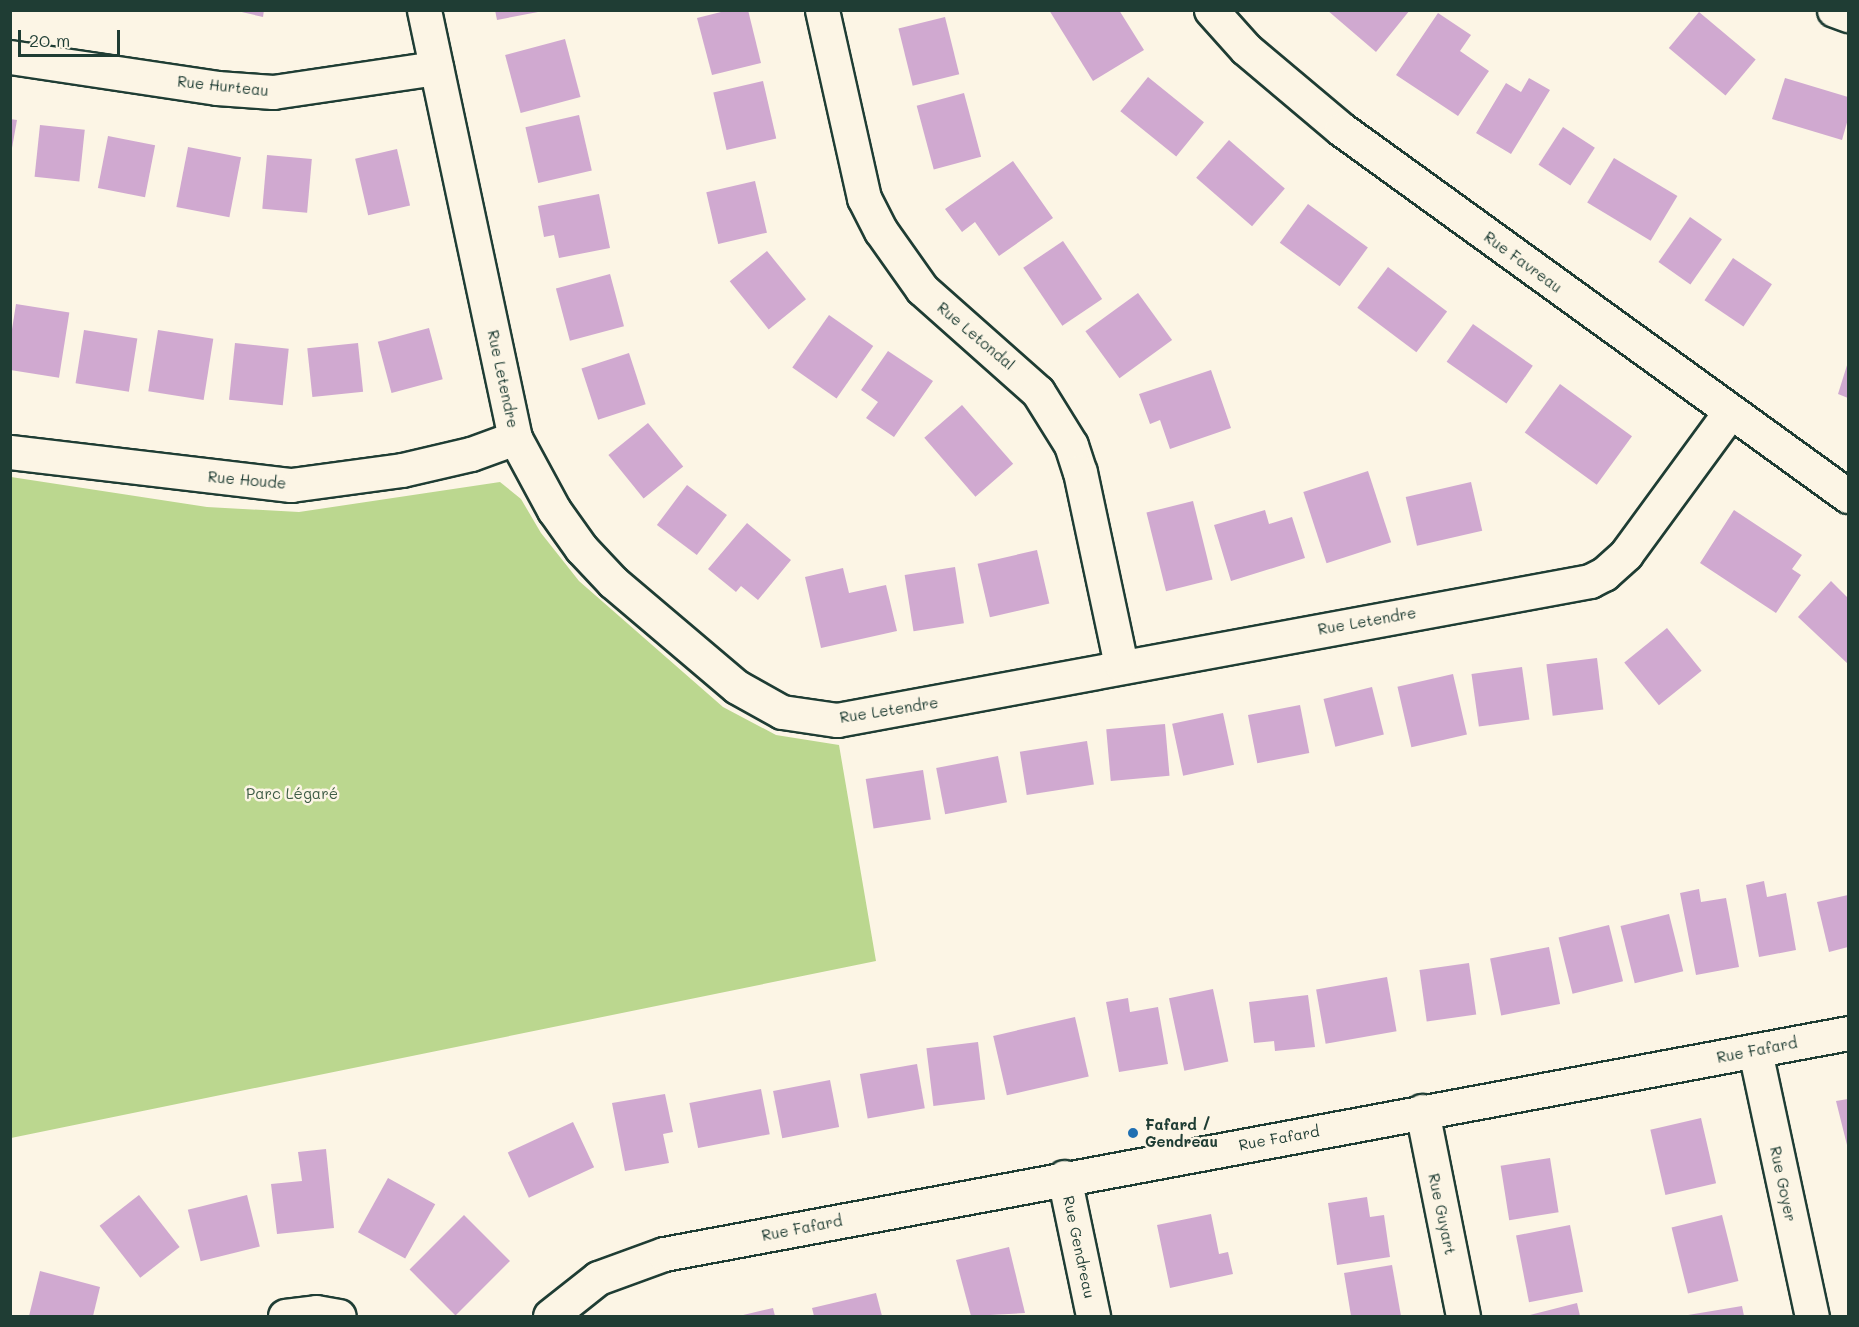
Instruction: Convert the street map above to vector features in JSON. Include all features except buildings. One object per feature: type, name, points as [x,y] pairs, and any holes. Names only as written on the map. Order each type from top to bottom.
[{"type":"street","name":"Rue Letendre","points":[[424,10],[515,438],[554,510],[597,565],[737,687],[782,712],[837,720],[1121,665],[1590,581],[1604,574],[1626,554],[1730,411]]},
{"type":"street","name":"Rue Letondal","points":[[822,10],[864,198],[881,231],[922,289],[1038,392],[1071,445],[1080,472],[1121,665]]},
{"type":"street","name":"Rue Favreau","points":[[1211,10],[1246,49],[1341,129],[1848,496]]},
{"type":"street","points":[[1834,10],[1848,15]]},
{"type":"street","name":"Rue Hurteau","points":[[10,57],[217,88],[273,92],[436,68]]},
{"type":"street","name":"Rue Houde","points":[[10,452],[291,485],[402,470],[471,454],[515,438]]},
{"type":"street","name":"Rue Fafard","points":[[550,1317],[598,1278],[638,1260],[1064,1177],[1848,1033]]},
{"type":"street","name":"Rue Goyer","points":[[1755,1051],[1812,1317]]},
{"type":"street","name":"Rue Guyart","points":[[1422,1111],[1463,1317]]},
{"type":"street","name":"Rue Gendreau","points":[[1064,1177],[1093,1317]]},
{"type":"street","points":[[285,1317],[316,1312],[339,1317]]},
{"type":"green space","name":"Parc Légaré","points":[[11,477],[207,507],[299,512],[500,482],[521,499],[541,533],[579,581],[723,707],[776,735],[839,745],[876,961],[11,1138]]},
{"type":"place","name":"Fafard / Gendreau","points":[[1133,1133]]}]
